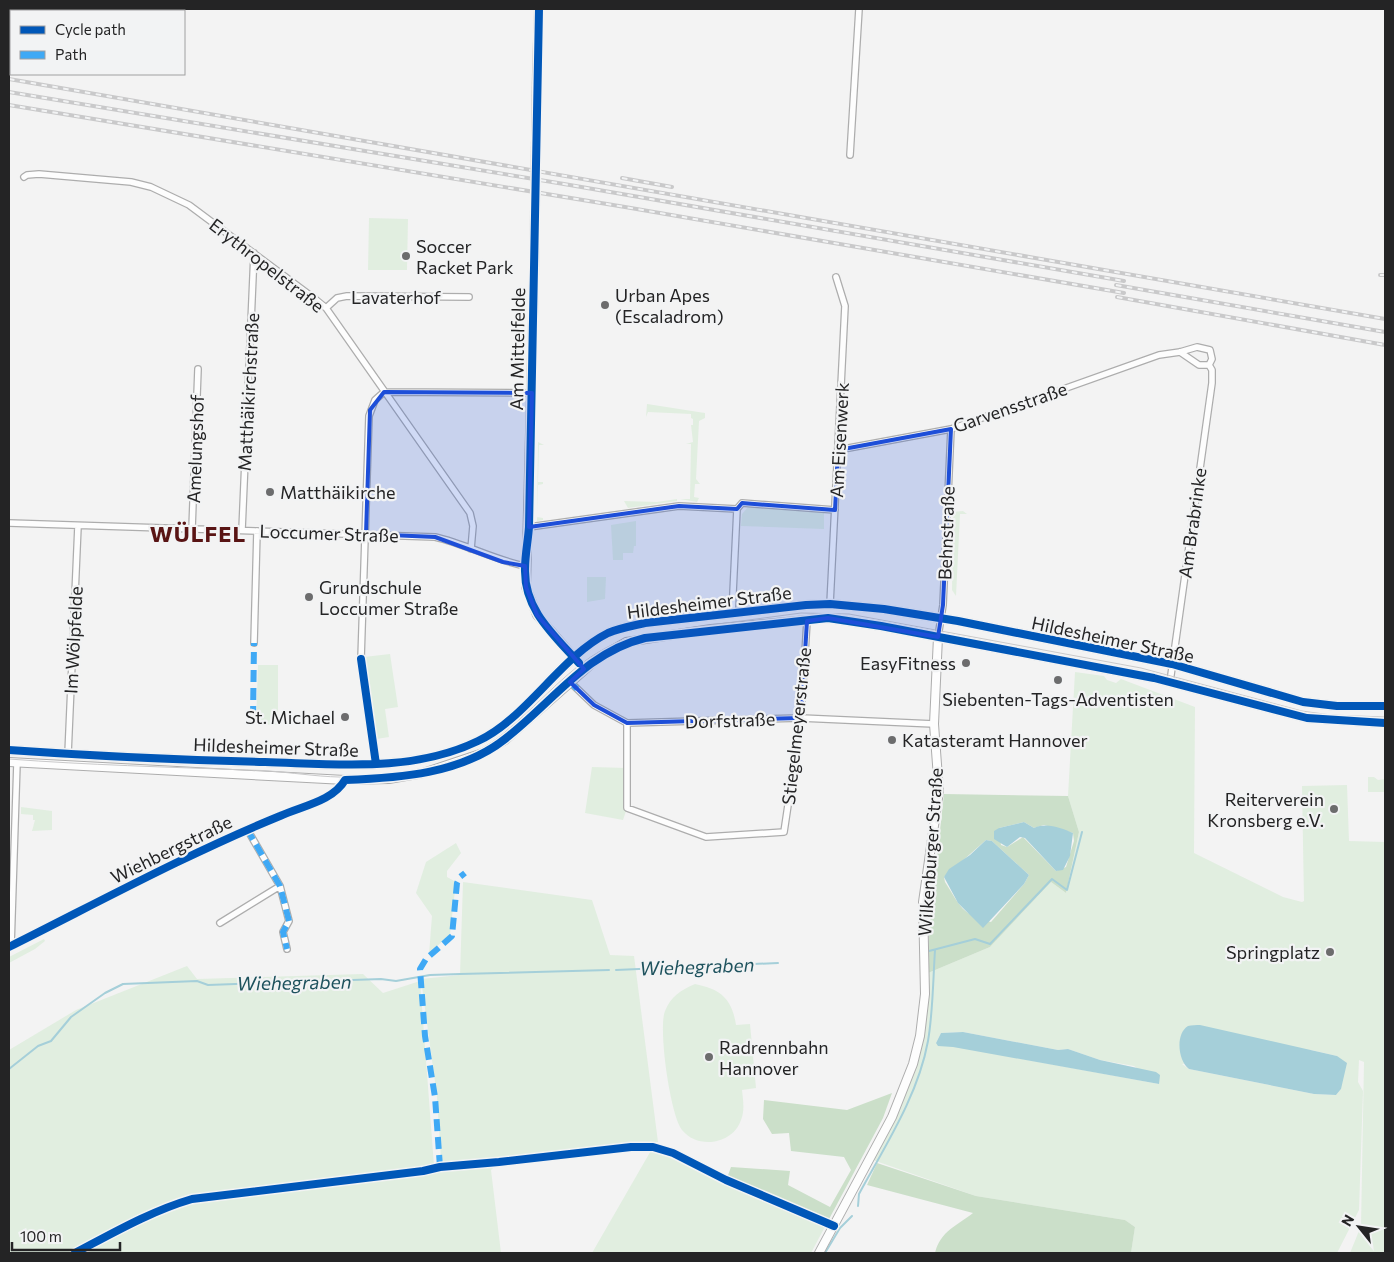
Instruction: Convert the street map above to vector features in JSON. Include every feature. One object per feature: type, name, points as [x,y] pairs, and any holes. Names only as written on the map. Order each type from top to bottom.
[{"type":"main road","name":"Am Mittelfelde","points":[[539,9],[529,527],[525,566],[526,587],[537,615],[584,669]]},
{"type":"main road","name":"Hildesheimer Straße","points":[[9,750],[310,764],[376,764],[420,760],[462,747],[499,729],[575,658],[592,644],[617,629],[644,623],[830,604],[941,619],[1172,664],[1303,702],[1337,706],[1385,706]]},
{"type":"main road","name":"Hildesheimer Straße","points":[[13,763],[346,780],[389,779],[423,773],[484,753],[504,740],[584,669],[612,648],[645,638],[828,618],[938,637],[1170,682],[1306,718],[1385,723]]},
{"type":"main road","name":"Wilkenburger Straße","points":[[819,1253],[892,1117],[910,1073],[920,1036],[925,994],[923,902],[939,791],[934,724],[938,637]]},
{"type":"street","points":[[850,156],[859,9]]},
{"type":"street","name":"Erythropelstraße","points":[[24,177],[39,174],[131,182],[151,187],[189,205],[326,308],[470,514],[473,526],[471,549]]},
{"type":"street","name":"Matthäikirchstraße","points":[[242,530],[254,253]]},
{"type":"street","name":"Am Eisenwerk","points":[[830,604],[845,306],[836,277]]},
{"type":"street","name":"Lavaterhof","points":[[326,308],[337,298],[348,296],[469,297]]},
{"type":"street","name":"Garvensstraße","points":[[838,450],[951,429],[1158,355],[1180,352],[1191,347],[1206,348],[1212,353],[1212,359],[1209,364]]},
{"type":"street","points":[[1180,352],[1199,365],[1209,364]]},
{"type":"street","name":"Am Brabrinke","points":[[1170,682],[1212,383],[1212,370],[1209,364]]},
{"type":"street","name":"Amelungshof","points":[[192,529],[198,370]]},
{"type":"street","points":[[361,659],[370,410],[375,400],[384,392],[532,393]]},
{"type":"street","name":"Behnstraße","points":[[938,637],[941,619],[951,429]]},
{"type":"street","points":[[732,614],[737,509],[742,503],[835,510]]},
{"type":"street","points":[[529,527],[679,506],[737,509]]},
{"type":"street","name":"Loccumer Straße","points":[[9,523],[435,537],[503,562],[525,566]]},
{"type":"street","name":"Im Wölpfelde","points":[[68,754],[78,526]]},
{"type":"street","points":[[254,643],[257,531]]},
{"type":"street","name":"Stiegelmeyerstraße","points":[[627,723],[627,808],[706,837],[784,832],[801,718],[806,621]]},
{"type":"street","points":[[570,682],[594,705],[627,723]]},
{"type":"street","name":"Dorfstraße","points":[[627,723],[801,718],[934,724]]},
{"type":"street","points":[[10,946],[13,763]]},
{"type":"street","name":"Wiehbergstraße","points":[[10,946],[126,887],[247,829],[332,796],[346,780]]},
{"type":"street","points":[[247,829],[280,886],[289,921],[283,932],[287,949]]},
{"type":"street","points":[[220,923],[280,886]]},
{"type":"highlighted area","points":[[384,392],[532,393],[529,527],[679,506],[737,509],[742,503],[835,510],[838,450],[951,429],[943,605],[938,637],[828,618],[807,621],[801,718],[627,723],[594,705],[570,682],[584,669],[537,615],[526,587],[525,566],[503,562],[435,537],[366,534],[370,410]]},
{"type":"green space","points":[[369,218],[408,219],[407,270],[368,270]]},
{"type":"green space","points":[[647,404],[705,413],[705,418],[699,421],[696,479],[700,484],[695,484],[694,497],[699,498],[697,502],[680,499],[690,499],[691,444],[686,444],[693,442],[691,425],[693,425],[693,419],[691,414],[648,412],[646,417]]},
{"type":"green space","points":[[538,442],[544,445],[539,445],[538,482],[543,482],[543,484],[538,485],[537,514]]},
{"type":"green space","points":[[677,499],[677,501],[628,508],[624,501],[657,502]]},
{"type":"green space","points":[[749,506],[824,512],[824,529],[741,526],[742,514]]},
{"type":"green space","points":[[963,511],[967,514],[960,514],[956,596],[952,590],[953,512]]},
{"type":"green space","points":[[537,517],[543,518],[543,520],[537,521]]},
{"type":"green space","points":[[636,521],[636,546],[634,546],[633,553],[623,553],[623,560],[613,560],[611,525]]},
{"type":"green space","points":[[587,577],[606,577],[605,599],[587,602]]},
{"type":"green space","points":[[390,654],[398,707],[385,709],[389,737],[376,739],[364,657]]},
{"type":"green space","points":[[258,665],[278,665],[278,725],[256,724]]},
{"type":"green space","points":[[1075,672],[1104,676],[1107,680],[1116,683],[1121,679],[1195,707],[1194,853],[1283,897],[1304,901],[1302,786],[1347,785],[1349,841],[1385,842],[1385,1253],[1350,1253],[1361,1226],[1364,1062],[1359,1060],[1358,1082],[1363,1091],[1359,1210],[1337,1253],[1131,1253],[1135,1227],[1125,1220],[976,1196],[870,1159],[913,1064],[928,973],[990,947],[1051,882],[1066,893],[1079,832],[1068,796]],"holes":[[[963,1032],[1058,1050],[1068,1049],[1100,1060],[1134,1066],[1159,1084],[936,1043],[941,1033]],[[1311,1050],[1337,1056],[1341,1089],[1336,1095],[1314,1094],[1189,1069],[1182,1064]]]},
{"type":"green space","points":[[592,767],[627,768],[627,808],[623,820],[585,813]]},
{"type":"green space","points":[[1368,777],[1374,777],[1378,780],[1385,779],[1385,792],[1368,792]]},
{"type":"green space","points":[[944,794],[1068,796],[1079,832],[1066,893],[1051,882],[990,947],[928,973],[929,930]],"holes":[[[1024,822],[1034,828],[1044,825],[1073,833],[1074,841],[1066,867],[1056,871],[1023,837],[1007,847],[1001,845],[999,828]],[[986,840],[992,841],[1029,875],[1024,884],[991,922],[967,912],[955,898],[944,877]]]},
{"type":"green space","points":[[21,807],[52,811],[52,830],[32,831],[35,820],[33,820],[33,815],[21,814]]},
{"type":"green space","points":[[456,843],[461,853],[447,871],[447,877],[456,882],[450,934],[429,954],[432,916],[416,893],[426,862]]},
{"type":"green space","points":[[463,882],[592,900],[610,955],[634,956],[658,1142],[499,1162],[491,1170],[501,1253],[9,1253],[9,1050],[76,1010],[187,966],[197,979],[363,974],[383,993],[420,981],[434,1166],[445,1163],[441,1159],[437,1097],[421,979],[460,975]]},
{"type":"green space","points":[[44,939],[45,941],[35,949],[9,963],[9,957]]},
{"type":"green space","name":"Radrennbahn Hannover","points":[[695,984],[718,992],[728,1001],[736,1025],[750,1024],[756,1088],[742,1090],[743,1112],[737,1128],[723,1139],[714,1142],[697,1140],[682,1130],[673,1107],[666,1071],[663,1035],[665,1011],[670,1001],[677,994]]},
{"type":"green space","points":[[892,1093],[883,1118],[828,1221],[727,1178],[731,1167],[790,1171],[788,1185],[830,1207],[851,1170],[844,1157],[791,1151],[789,1133],[772,1134],[763,1119],[764,1100],[847,1110]]},
{"type":"green space","points":[[653,1147],[690,1162],[726,1180],[828,1221],[811,1253],[592,1253]]},
{"type":"green space","points":[[877,1163],[976,1196],[1125,1220],[1135,1227],[1131,1253],[935,1253],[937,1245],[945,1234],[973,1213],[867,1185]]},
{"type":"water","points":[[1024,822],[1034,828],[1049,826],[1073,833],[1070,856],[1063,870],[1056,871],[1025,838],[1020,837],[1007,847],[994,839],[994,831],[999,828]]},
{"type":"water","points":[[986,840],[992,841],[1029,875],[1024,884],[983,928],[958,903],[944,877],[949,869],[970,855]]},
{"type":"water","points":[[1200,1025],[1337,1056],[1347,1063],[1341,1089],[1336,1095],[1314,1094],[1189,1069],[1180,1054],[1181,1035],[1188,1026]]},
{"type":"water","points":[[963,1032],[1058,1050],[1068,1049],[1100,1060],[1156,1072],[1160,1075],[1159,1084],[953,1047],[938,1046],[936,1043],[941,1033]]},
{"type":"waterway","points":[[929,951],[975,939],[990,944],[1052,879],[1067,890],[1082,832]]},
{"type":"waterway","points":[[858,1206],[859,1194],[890,1139],[917,1081],[928,1041],[935,950]]},
{"type":"waterway","name":"Wiehegraben","points":[[616,970],[778,963]]},
{"type":"waterway","name":"Wiehegraben","points":[[9,1069],[38,1046],[51,1041],[71,1017],[105,993],[123,984],[197,981],[208,985],[381,979],[396,981],[430,975],[609,970]]},
{"type":"waterway","points":[[825,1253],[840,1228],[852,1216]]},
{"type":"tram line","points":[[9,759],[262,770],[330,777],[372,776],[414,771],[454,761],[486,746],[513,725],[576,668],[607,647],[624,640],[644,634],[801,613],[849,614],[1141,668],[1302,711],[1331,715],[1385,717]]},
{"type":"railway","points":[[9,79],[1385,319]]},
{"type":"railway","points":[[9,92],[564,184],[1124,281]]},
{"type":"railway","points":[[9,105],[625,207],[1124,293]]},
{"type":"railway","points":[[622,178],[672,187]]},
{"type":"railway","points":[[1380,275],[1385,275]]},
{"type":"railway","points":[[1116,285],[1385,332]]},
{"type":"railway","points":[[1117,297],[1385,345]]},
{"type":"marked path","points":[[253,718],[254,643]]},
{"type":"marked path","points":[[570,682],[577,689]]},
{"type":"marked path","points":[[247,829],[280,886],[289,921],[283,932],[287,949]]},
{"type":"marked path","points":[[440,1167],[435,1097],[425,1036],[420,969],[426,959],[452,936],[457,883],[465,873]]},
{"type":"cycle path","points":[[539,9],[529,527],[525,569],[526,584],[535,609],[542,621],[579,663]]},
{"type":"cycle path","points":[[9,750],[169,759],[346,765],[400,762],[427,758],[453,751],[496,731],[528,703],[574,657],[613,631],[645,623],[830,604],[884,609],[958,621],[1172,664],[1303,702],[1337,706],[1385,706]]},
{"type":"cycle path","points":[[9,947],[211,846],[325,798],[340,787],[345,780],[387,778],[429,772],[469,760],[488,751],[522,725],[570,680],[587,667],[624,645],[645,638],[828,618],[881,626],[1154,678],[1307,718],[1385,723]]},
{"type":"cycle path","points":[[361,659],[376,764]]},
{"type":"cycle path","points":[[75,1253],[147,1216],[192,1199],[423,1171],[440,1167],[631,1147],[653,1147],[673,1153],[726,1180],[834,1226]]},
{"type":"place","name":"Soccer Racket Park","points":[[406,256]]},
{"type":"place","name":"Urban Apes (Escaladrom)","points":[[605,305]]},
{"type":"place","name":"Matthäikirche","points":[[270,492]]},
{"type":"place","name":"Grundschule Loccumer Straße","points":[[309,597]]},
{"type":"place","name":"EasyFitness","points":[[966,663]]},
{"type":"place","name":"Siebenten-Tags-Adventisten","points":[[1058,680]]},
{"type":"place","name":"St. Michael","points":[[345,717]]},
{"type":"place","name":"Katasteramt Hannover","points":[[892,740]]},
{"type":"place","name":"Reiterverein Kronsberg e.V.","points":[[1334,809]]},
{"type":"place","name":"Springplatz","points":[[1330,952]]},
{"type":"place","name":"Radrennbahn Hannover","points":[[709,1057]]},
{"type":"district","name":"WÜLFEL","points":[[198,533]]}]
